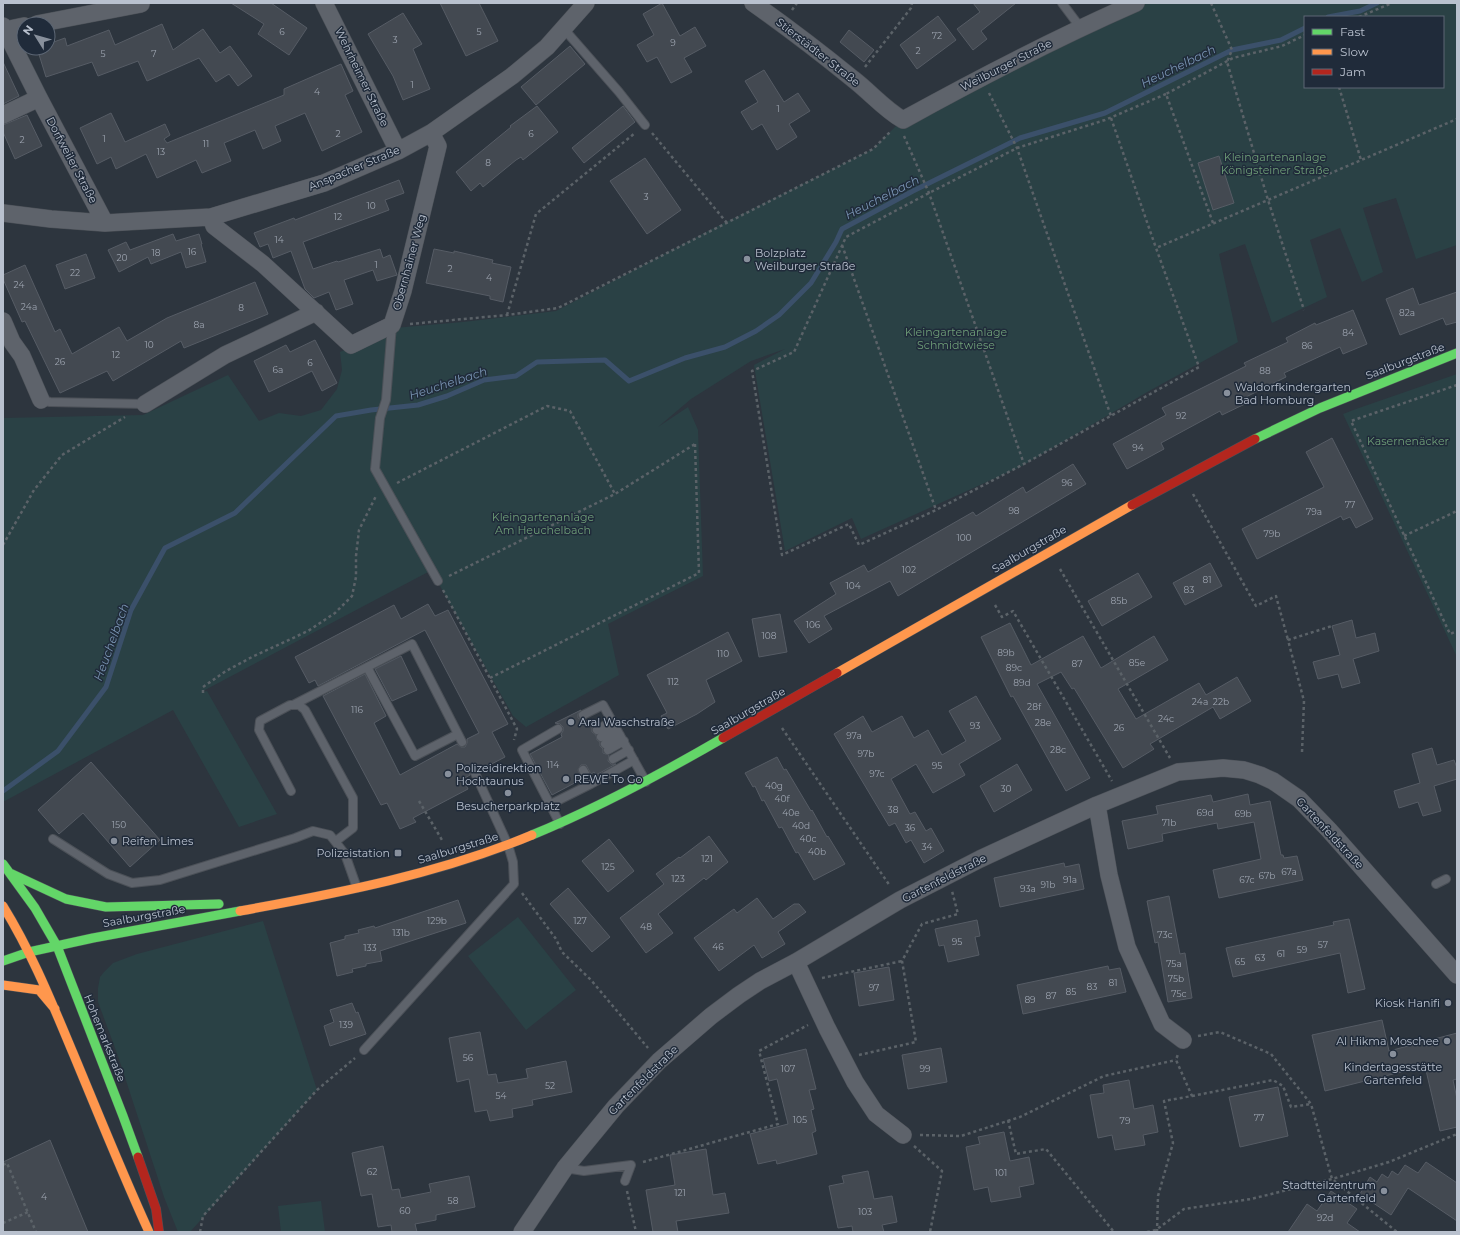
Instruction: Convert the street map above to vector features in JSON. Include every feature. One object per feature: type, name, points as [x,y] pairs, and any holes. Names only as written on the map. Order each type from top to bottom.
[{"type":"street","name":"Wehrheimer Straße","points":[[325,3],[398,151]]},
{"type":"street","name":"Anspacher Straße","points":[[3,213],[51,219],[105,223],[211,217],[324,183],[398,151],[431,133],[512,76],[546,47],[564,29],[586,3]]},
{"type":"street","name":"Stierstädter Straße","points":[[753,3],[782,23],[854,80],[901,121]]},
{"type":"street","name":"Weilburger Straße","points":[[901,121],[981,77],[1080,27],[1136,3]]},
{"type":"street","points":[[56,20],[141,4]]},
{"type":"street","name":"Dorfweiler Straße","points":[[16,27],[4,28],[105,223]]},
{"type":"street","points":[[3,115],[39,98]]},
{"type":"street","name":"Obernhainer Weg","points":[[211,217],[214,226],[263,264],[350,345],[392,325],[403,291],[438,146],[431,133]]},
{"type":"street","points":[[145,404],[225,355],[316,312]]},
{"type":"street","points":[[3,320],[12,342],[22,356],[41,400]]},
{"type":"street","name":"Saalburgstraße","points":[[3,961],[29,952],[93,938],[357,889],[453,864],[508,846],[560,824],[646,782],[1017,571],[1060,545],[1252,440],[1320,408],[1457,353]]},
{"type":"street","name":"Gartenfeldstraße","points":[[522,1232],[565,1168],[616,1106],[659,1061],[738,995],[900,900],[947,876],[1097,805],[1178,772],[1223,768],[1244,770],[1274,781],[1299,799],[1329,830],[1457,974]]},
{"type":"street","points":[[1097,805],[1109,875],[1127,947],[1162,1024],[1183,1040]]},
{"type":"street","name":"Hohemarkstraße","points":[[3,864],[35,908],[57,946],[123,1116],[156,1209],[159,1232]]},
{"type":"street","points":[[10,873],[61,897],[106,907],[296,901]]},
{"type":"street","points":[[3,906],[29,952],[56,1009],[149,1232]]},
{"type":"street","points":[[796,962],[855,1082],[876,1114],[903,1136]]},
{"type":"street","points":[[3,985],[40,990],[56,1009]]},
{"type":"lane","points":[[1062,3],[1080,27]]},
{"type":"lane","points":[[564,29],[619,92],[645,125]]},
{"type":"lane","points":[[392,325],[386,400],[380,418],[375,469],[438,582]]},
{"type":"lane","points":[[41,400],[50,402],[145,404]]},
{"type":"lane","points":[[291,791],[259,730],[260,721],[412,644],[460,738],[415,756],[367,667]]},
{"type":"lane","points":[[293,705],[299,705],[305,710],[353,798],[353,828],[336,841]]},
{"type":"lane","points":[[584,715],[603,705],[646,782]]},
{"type":"lane","points":[[558,729],[522,750],[560,824]]},
{"type":"lane","points":[[618,731],[603,740],[618,731]]},
{"type":"lane","points":[[613,759],[629,750]]},
{"type":"lane","points":[[551,804],[634,760]]},
{"type":"lane","points":[[588,772],[591,784]]},
{"type":"lane","points":[[364,1050],[514,884],[513,862],[508,846],[475,773]]},
{"type":"lane","points":[[53,839],[108,874],[132,883],[160,880],[314,831],[330,834],[336,841],[345,854],[357,889]]},
{"type":"lane","points":[[1436,884],[1446,879]]},
{"type":"lane","points":[[565,1168],[584,1171],[631,1165],[625,1181]]},
{"type":"path","points":[[854,80],[911,8],[912,3]]},
{"type":"path","points":[[1211,3],[1232,50],[1227,62],[1268,200],[1304,310]]},
{"type":"path","points":[[1361,16],[1392,3]]},
{"type":"path","points":[[1111,118],[1199,367],[1024,464],[936,510],[859,546],[849,524],[782,555],[752,371],[794,352],[846,237],[1017,148],[1111,118],[1166,94],[1233,58],[1282,46],[1304,35]]},
{"type":"path","points":[[981,77],[1017,148],[1111,416]]},
{"type":"path","points":[[1338,88],[1360,160]]},
{"type":"path","points":[[1166,94],[1213,223]]},
{"type":"path","points":[[1156,248],[1457,119]]},
{"type":"path","points":[[392,325],[507,315],[558,308],[873,149],[901,121],[922,179],[929,193],[1024,464]]},
{"type":"path","points":[[507,315],[536,214],[645,125],[727,223]]},
{"type":"path","points":[[842,245],[936,510]]},
{"type":"path","points":[[1457,385],[1352,421],[1450,634],[1457,631]]},
{"type":"path","points":[[3,545],[34,490],[62,455],[145,404]]},
{"type":"path","points":[[203,693],[203,687],[226,671],[308,631],[335,613],[352,596],[356,577],[356,556],[359,530],[385,485],[547,406],[570,411],[615,494]]},
{"type":"path","points":[[490,678],[699,573],[695,444],[615,494],[438,582],[517,729],[512,744]]},
{"type":"path","points":[[1193,494],[1256,606],[1276,596],[1304,700],[1302,752]]},
{"type":"path","points":[[1404,536],[1457,511]]},
{"type":"path","points":[[1060,569],[1178,772]]},
{"type":"path","points":[[995,605],[1002,617],[1013,611],[1120,795]]},
{"type":"path","points":[[1288,640],[1332,626]]},
{"type":"path","points":[[782,728],[900,900]]},
{"type":"path","points":[[419,801],[442,840]]},
{"type":"path","points":[[843,1059],[916,1042],[902,961],[922,924],[958,914],[947,876]]},
{"type":"path","points":[[526,898],[556,939],[562,952],[591,980],[659,1061]]},
{"type":"path","points":[[805,981],[902,961]]},
{"type":"path","points":[[631,1165],[778,1124],[759,1051],[822,1017]]},
{"type":"path","points":[[1192,1096],[1176,1060],[1183,1040],[1220,1032],[1271,1054],[1311,1104],[1332,1179],[1397,1232]]},
{"type":"path","points":[[200,1232],[203,1216],[317,1090],[364,1050]]},
{"type":"path","points":[[903,1136],[961,1136],[1020,1117],[1104,1076],[1176,1060]]},
{"type":"path","points":[[1157,1231],[1158,1196],[1173,1143],[1164,1101],[1273,1080],[1283,1086],[1291,1107],[1311,1104]]},
{"type":"path","points":[[1008,1120],[1016,1154],[1046,1149],[1114,1232]]},
{"type":"path","points":[[1147,1232],[1157,1231],[1184,1209],[1251,1199],[1332,1179],[1389,1162],[1457,1134]]},
{"type":"path","points":[[903,1136],[942,1171],[930,1232]]},
{"type":"path","points":[[3,1164],[7,1163],[36,1232]]},
{"type":"path","points":[[629,1201],[636,1232]]},
{"type":"path","points":[[3,1223],[28,1212]]},
{"type":"green space","points":[[1136,3],[1457,3],[1457,245],[1416,259],[1396,198],[1363,208],[1383,272],[1362,282],[1340,228],[1310,240],[1327,297],[1272,323],[1245,244],[1219,254],[1238,342],[1149,391],[1022,466],[861,539],[852,518],[785,551],[754,365],[785,349],[751,361],[691,399],[658,427],[688,407],[698,430],[703,576],[608,624],[619,675],[526,727],[513,716],[435,577],[430,571],[203,692],[207,691],[277,814],[239,827],[173,710],[3,802],[3,418],[143,415],[228,375],[259,421],[279,413],[301,416],[321,410],[337,389],[342,370],[340,352],[394,328],[463,322],[556,311],[712,229],[873,149],[899,123]]},
{"type":"green space","name":"Kasernenäcker","points":[[1457,374],[1457,657],[1343,414]]},
{"type":"green space","points":[[518,917],[576,990],[526,1030],[468,956]]},
{"type":"green space","points":[[263,921],[317,1090],[190,1232],[178,1232],[164,1197],[118,1056],[98,1002],[100,977],[113,963],[137,954]]},
{"type":"green space","points":[[321,1201],[325,1232],[281,1232],[278,1206]]},
{"type":"building","points":[[231,3],[271,3],[307,28],[289,55],[258,34],[264,24]]},
{"type":"building","points":[[440,3],[479,3],[498,41],[466,56]]},
{"type":"building","points":[[662,3],[680,36],[695,27],[706,46],[684,58],[692,72],[671,83],[657,57],[647,62],[637,45],[654,35],[643,14]]},
{"type":"building","points":[[973,3],[1016,3],[981,31],[987,39],[973,50],[957,29],[980,12]]},
{"type":"building","points":[[403,13],[422,44],[413,49],[430,89],[403,100],[393,76],[368,34]]},
{"type":"building","points":[[938,16],[956,40],[917,69],[900,45]]},
{"type":"building","points":[[162,24],[173,50],[203,29],[220,53],[230,46],[252,76],[238,86],[229,74],[216,82],[199,58],[147,81],[138,61],[98,76],[92,62],[46,77],[39,56],[56,56],[56,41],[65,38],[67,46],[109,30],[115,45]]},
{"type":"building","points":[[849,30],[874,50],[864,62],[840,42]]},
{"type":"building","points":[[570,46],[585,64],[536,105],[521,87]]},
{"type":"building","points":[[3,62],[19,96],[3,104]]},
{"type":"building","points":[[341,64],[353,91],[345,95],[362,132],[322,151],[305,113],[275,126],[281,141],[263,149],[255,130],[224,143],[231,161],[202,173],[196,160],[157,178],[146,154],[116,169],[111,157],[97,164],[80,128],[111,113],[125,142],[165,124],[170,135],[164,139],[167,143],[284,95],[284,89]]},
{"type":"building","points":[[764,70],[784,102],[798,93],[810,111],[789,124],[797,137],[777,150],[762,124],[752,130],[741,112],[758,102],[745,81]]},
{"type":"building","points":[[537,106],[558,132],[523,160],[521,157],[483,187],[480,183],[471,191],[456,172],[511,127],[510,126]]},
{"type":"building","points":[[623,106],[635,122],[584,163],[572,148]]},
{"type":"building","points":[[27,115],[42,146],[15,159],[3,132],[3,125]]},
{"type":"building","points":[[1219,156],[1234,203],[1213,210],[1198,163]]},
{"type":"building","points":[[645,158],[681,210],[647,234],[610,181]]},
{"type":"building","points":[[399,180],[404,193],[385,200],[389,210],[303,242],[313,269],[380,249],[383,258],[390,255],[397,275],[377,281],[373,270],[344,280],[353,304],[336,310],[329,292],[314,298],[305,289],[291,251],[273,258],[268,244],[260,247],[254,233],[294,218],[295,220]]},
{"type":"building","points":[[173,234],[176,241],[199,234],[206,262],[186,268],[181,252],[151,264],[148,257],[119,272],[108,250],[126,242],[130,250]]},
{"type":"building","points":[[434,249],[454,253],[454,251],[493,260],[492,263],[511,267],[503,302],[490,299],[490,296],[426,283]]},
{"type":"building","points":[[86,254],[95,278],[65,289],[56,265]]},
{"type":"building","points":[[25,265],[55,332],[60,329],[72,354],[119,327],[127,341],[167,318],[255,282],[268,314],[184,348],[181,341],[113,381],[107,371],[60,393],[25,321],[22,322],[3,279],[3,275]]},
{"type":"building","points":[[1413,288],[1419,305],[1457,292],[1457,322],[1446,325],[1443,318],[1400,335],[1386,299]]},
{"type":"building","points":[[1353,310],[1367,344],[1343,354],[1340,347],[1284,373],[1286,377],[1246,397],[1249,402],[1222,415],[1220,411],[1161,443],[1164,449],[1127,469],[1113,444],[1166,415],[1162,408],[1246,366],[1244,363],[1288,342],[1286,338],[1315,323],[1316,325]]},
{"type":"building","points":[[315,340],[337,383],[322,391],[312,371],[269,392],[254,361],[286,345],[290,352]]},
{"type":"building","points":[[1332,438],[1373,519],[1356,528],[1350,517],[1343,520],[1341,516],[1257,559],[1242,529],[1324,487],[1306,452]]},
{"type":"building","points":[[1073,464],[1086,484],[898,596],[890,581],[824,616],[832,629],[809,643],[794,621],[836,594],[830,583],[864,565],[868,572],[973,512],[976,516],[1023,487],[1026,493]]},
{"type":"building","points":[[1210,563],[1222,586],[1185,605],[1173,583]]},
{"type":"building","points":[[1138,573],[1152,597],[1102,626],[1088,601]]},
{"type":"building","points":[[428,604],[435,616],[448,610],[508,724],[492,732],[505,757],[480,770],[472,768],[470,775],[463,779],[468,789],[413,818],[416,822],[400,829],[387,803],[381,805],[323,696],[365,674],[386,716],[374,723],[400,775],[457,744],[461,747],[465,747],[467,739],[479,733],[425,630],[318,686],[315,680],[309,683],[295,657],[394,605],[401,619]]},
{"type":"building","points":[[780,614],[787,652],[759,657],[752,619]]},
{"type":"building","points":[[1352,620],[1356,638],[1375,633],[1379,651],[1353,659],[1360,683],[1342,688],[1338,674],[1318,679],[1313,662],[1340,655],[1332,626]]},
{"type":"building","points":[[1010,623],[1031,665],[1083,636],[1101,668],[1154,636],[1168,660],[1118,689],[1136,719],[1199,683],[1206,695],[1237,677],[1251,701],[1220,719],[1213,707],[1150,744],[1154,749],[1123,768],[1074,688],[1072,689],[1061,672],[1037,684],[1090,778],[1066,791],[1013,696],[1011,697],[981,637]]},
{"type":"building","points":[[728,632],[742,661],[706,680],[715,702],[697,714],[668,729],[661,716],[667,713],[647,675]]},
{"type":"building","points":[[401,656],[417,690],[392,701],[375,669]]},
{"type":"building","points":[[976,696],[1001,739],[959,764],[965,775],[933,793],[916,764],[891,779],[910,814],[915,812],[926,831],[931,828],[944,851],[924,863],[911,840],[906,843],[895,823],[889,826],[834,734],[863,716],[872,732],[902,716],[914,738],[928,730],[942,755],[966,741],[949,711]]},
{"type":"building","points":[[581,710],[578,714],[578,718],[586,720],[588,725],[593,722],[594,725],[592,732],[596,735],[597,740],[600,742],[603,753],[609,755],[608,761],[611,764],[616,764],[596,775],[594,772],[591,774],[586,765],[581,765],[578,770],[582,779],[552,795],[530,754],[562,737],[561,734],[563,727],[560,724],[555,723]]},
{"type":"building","points":[[1432,748],[1437,765],[1454,760],[1457,768],[1457,779],[1434,786],[1441,811],[1423,816],[1418,802],[1399,808],[1394,791],[1420,783],[1412,754]]},
{"type":"building","points":[[777,757],[845,864],[814,880],[798,852],[796,853],[782,827],[779,828],[764,800],[762,801],[755,786],[753,787],[745,773]]},
{"type":"building","points":[[91,762],[160,840],[130,867],[83,813],[59,834],[38,810]]},
{"type":"building","points":[[1017,764],[1032,790],[994,812],[980,786]]},
{"type":"building","points":[[1248,794],[1250,805],[1270,801],[1281,855],[1283,855],[1284,858],[1297,856],[1303,880],[1219,898],[1213,870],[1261,859],[1254,822],[1218,829],[1217,823],[1162,834],[1163,841],[1128,849],[1122,821],[1158,814],[1156,806],[1211,795],[1213,802]]},
{"type":"building","points":[[709,836],[728,862],[706,880],[704,878],[658,914],[673,933],[646,953],[620,918],[664,884],[656,874]]},
{"type":"building","points":[[609,839],[634,871],[608,892],[582,861]]},
{"type":"building","points":[[1064,863],[1065,867],[1079,864],[1084,889],[1000,907],[994,878]]},
{"type":"building","points":[[568,888],[610,937],[592,952],[550,904]]},
{"type":"building","points":[[1169,896],[1180,954],[1185,953],[1192,998],[1168,1002],[1158,942],[1155,943],[1147,901]]},
{"type":"building","points":[[757,898],[773,919],[794,904],[799,904],[806,912],[778,932],[785,944],[762,958],[754,945],[719,971],[694,938],[734,909],[737,913]]},
{"type":"building","points":[[458,900],[466,923],[380,951],[382,961],[366,964],[366,966],[352,969],[353,972],[337,976],[330,943],[345,939],[345,936],[359,933],[358,930],[374,926],[375,928]]},
{"type":"building","points":[[1349,919],[1365,989],[1348,993],[1340,953],[1233,977],[1226,948],[1334,925],[1333,922]]},
{"type":"building","points":[[977,920],[980,936],[975,937],[979,955],[948,962],[944,945],[939,946],[935,929]]},
{"type":"building","points":[[1108,966],[1109,970],[1120,968],[1126,992],[1023,1014],[1017,985]]},
{"type":"building","points":[[889,967],[894,1000],[859,1006],[854,973]]},
{"type":"building","points":[[352,1003],[356,1013],[358,1012],[366,1034],[330,1046],[324,1026],[334,1022],[330,1010]]},
{"type":"building","points":[[1382,1020],[1389,1051],[1457,1033],[1457,1079],[1453,1080],[1457,1099],[1457,1127],[1440,1131],[1425,1066],[1325,1091],[1312,1035]]},
{"type":"building","points":[[480,1032],[488,1075],[496,1074],[498,1083],[528,1078],[526,1069],[566,1061],[572,1092],[532,1100],[533,1105],[512,1109],[513,1117],[490,1121],[487,1110],[475,1112],[469,1079],[457,1082],[449,1038]]},
{"type":"building","points":[[941,1048],[947,1082],[908,1089],[902,1055]]},
{"type":"building","points":[[806,1049],[816,1089],[809,1090],[814,1109],[811,1110],[816,1131],[812,1133],[817,1154],[777,1164],[776,1160],[758,1164],[750,1134],[788,1124],[777,1079],[769,1081],[763,1059]]},
{"type":"building","points":[[1129,1080],[1134,1109],[1153,1105],[1158,1132],[1143,1135],[1145,1145],[1115,1150],[1112,1135],[1098,1138],[1090,1095],[1104,1093],[1103,1085]]},
{"type":"building","points":[[1278,1087],[1288,1136],[1240,1147],[1229,1097]]},
{"type":"building","points":[[1004,1132],[1010,1161],[1029,1157],[1034,1184],[1019,1187],[1021,1197],[991,1202],[988,1187],[974,1190],[966,1147],[980,1144],[978,1137]]},
{"type":"building","points":[[50,1140],[88,1232],[3,1232],[3,1162]]},
{"type":"building","points":[[383,1146],[392,1190],[399,1189],[401,1198],[431,1192],[429,1184],[469,1176],[475,1207],[436,1215],[436,1220],[415,1224],[417,1232],[392,1232],[391,1225],[378,1227],[372,1194],[361,1196],[352,1153]]},
{"type":"building","points":[[706,1149],[713,1195],[725,1193],[729,1213],[676,1221],[678,1232],[653,1232],[646,1190],[675,1185],[670,1155]]},
{"type":"building","points":[[1426,1162],[1457,1183],[1457,1221],[1408,1188],[1391,1215],[1360,1194],[1370,1177],[1377,1182],[1382,1174],[1388,1178],[1392,1171],[1398,1175],[1405,1165],[1418,1173]]},
{"type":"building","points":[[868,1171],[874,1199],[892,1196],[897,1222],[882,1225],[884,1232],[853,1232],[852,1226],[838,1228],[829,1186],[844,1183],[842,1176]]},
{"type":"building","points":[[1331,1191],[1357,1209],[1347,1223],[1360,1232],[1288,1232],[1307,1204],[1317,1211]]},
{"type":"waterway","name":"Heuchelbach","points":[[1333,16],[1360,11],[1377,3]]},
{"type":"waterway","name":"Heuchelbach","points":[[3,791],[58,751],[106,687],[131,610],[165,548],[235,513],[336,416],[371,410],[418,405],[447,396],[484,380],[516,376],[537,362],[605,360],[629,381],[685,358],[725,347],[756,331],[779,315],[811,283],[836,242],[842,229],[913,191],[1020,138],[1105,113],[1232,50],[1281,40],[1304,28]]},
{"type":"traffic: fast","points":[[1255,439],[1320,408],[1457,353]]},
{"type":"traffic: fast","points":[[532,835],[581,814],[629,790],[723,738]]},
{"type":"traffic: fast","points":[[3,864],[35,908],[57,946],[138,1157]]},
{"type":"traffic: fast","points":[[10,873],[66,899],[106,907],[219,904]]},
{"type":"traffic: fast","points":[[3,961],[29,952],[93,938],[240,911]]},
{"type":"traffic: slow","points":[[837,673],[1132,505]]},
{"type":"traffic: slow","points":[[240,911],[388,881],[461,861],[532,835]]},
{"type":"traffic: slow","points":[[3,906],[41,978],[149,1232]]},
{"type":"traffic: slow","points":[[3,985],[39,990],[55,1009]]},
{"type":"traffic: jam","points":[[1132,505],[1255,439]]},
{"type":"traffic: jam","points":[[723,738],[837,673]]},
{"type":"traffic: jam","points":[[138,1157],[156,1209],[159,1232]]},
{"type":"place","name":"Bolzplatz Weilburger Straße","points":[[747,259]]},
{"type":"place","name":"Waldorfkindergarten Bad Homburg","points":[[1227,393]]},
{"type":"place","name":"Aral Waschstraße","points":[[571,722]]},
{"type":"place","name":"Polizeidirektion Hochtaunus","points":[[448,774]]},
{"type":"place","name":"REWE To Go","points":[[566,779]]},
{"type":"place","name":"Besucherparkplatz","points":[[508,793]]},
{"type":"place","name":"Reifen Limes","points":[[114,841]]},
{"type":"place","name":"Polizeistation","points":[[398,853]]},
{"type":"place","name":"Kiosk Hanifi","points":[[1448,1003]]},
{"type":"place","name":"Al Hikma Moschee","points":[[1447,1041]]},
{"type":"place","name":"Kindertagesstätte Gartenfeld","points":[[1393,1054]]},
{"type":"place","name":"Stadtteilzentrum Gartenfeld","points":[[1384,1191]]},
{"type":"park label","name":"Kleingartenanlage Königsteiner Straße","points":[[1275,163]]},
{"type":"park label","name":"Kleingartenanlage Schmidtwiese","points":[[956,338]]},
{"type":"park label","name":"Kleingartenanlage Am Heuchelbach","points":[[543,523]]}]
